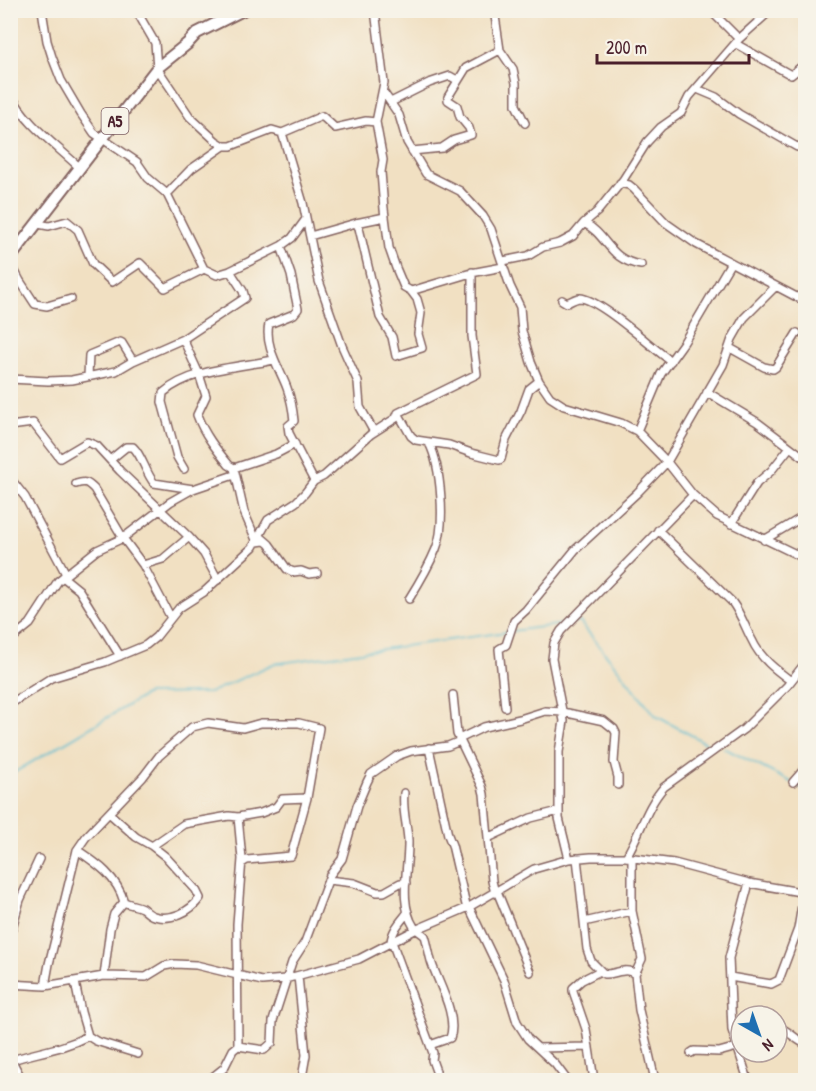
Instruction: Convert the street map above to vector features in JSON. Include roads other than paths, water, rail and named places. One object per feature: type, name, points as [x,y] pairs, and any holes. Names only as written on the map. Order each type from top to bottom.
[{"type":"highway","name":"A5","points":[[10,260],[157,68],[197,33],[243,10]]},
{"type":"main road","points":[[11,1059],[21,1080]]},
{"type":"street","points":[[42,10],[47,41],[61,80],[81,114],[94,133],[136,162],[143,168],[148,178],[167,194],[204,269],[217,275],[230,271],[281,246],[292,238],[306,219]]},
{"type":"street","points":[[136,10],[155,43],[157,68],[190,117],[224,146]]},
{"type":"street","points":[[356,223],[380,317],[392,337],[396,356],[422,348],[418,334],[422,313],[417,299],[399,279],[389,248],[381,172],[383,153],[376,122],[384,93],[384,83],[375,10]]},
{"type":"street","points":[[498,10],[495,16],[500,50],[513,69],[516,83],[516,105],[525,123]]},
{"type":"street","points":[[710,10],[738,41],[791,75],[806,63]]},
{"type":"street","points":[[411,291],[528,256],[543,247],[566,241],[573,236],[597,212],[620,183],[647,142],[661,127],[681,113],[689,96],[738,41],[771,10]]},
{"type":"street","points":[[412,151],[441,148],[454,140],[471,135],[469,128],[460,117],[457,106],[448,100],[457,80],[469,64],[482,61],[500,50]]},
{"type":"street","points":[[391,102],[429,83],[450,76],[457,80]]},
{"type":"street","points":[[697,88],[716,97],[739,114],[797,147],[804,145],[806,141]]},
{"type":"street","points":[[10,93],[22,114],[32,125],[46,135],[80,168]]},
{"type":"street","points":[[384,93],[401,119],[405,136],[426,174],[460,190],[483,216],[495,235],[503,264],[521,309],[525,343],[539,381],[550,397],[564,406],[621,423],[637,431],[668,462],[706,508],[731,524],[806,560]]},
{"type":"street","points":[[167,194],[191,170],[224,146],[231,146],[272,130],[282,133],[322,116],[335,128],[366,121],[376,122]]},
{"type":"street","points":[[282,133],[306,219],[319,281],[357,382],[360,407],[374,432]]},
{"type":"street","points":[[620,183],[634,189],[666,223],[680,233],[730,264],[806,302]]},
{"type":"street","points":[[310,236],[385,217]]},
{"type":"street","points":[[38,224],[49,226],[68,221],[78,230],[93,264],[112,282],[140,263],[165,288],[204,269]]},
{"type":"street","points":[[584,223],[590,226],[613,253],[630,263],[641,265]]},
{"type":"street","points":[[281,246],[298,305],[294,314],[269,324],[269,335],[274,360],[291,400],[294,422],[288,426],[314,481]]},
{"type":"street","points":[[10,260],[35,304],[47,306],[71,299]]},
{"type":"street","points":[[637,431],[661,374],[684,342],[730,264]]},
{"type":"street","points":[[10,379],[72,380],[116,371],[183,339],[244,298],[243,291],[230,271]]},
{"type":"street","points":[[10,704],[51,678],[120,656],[146,645],[156,637],[179,608],[204,592],[260,539],[268,520],[296,502],[314,481],[324,476],[374,432],[396,418],[398,413],[477,374],[472,326],[472,272]]},
{"type":"street","points":[[505,707],[499,649],[506,645],[514,621],[526,610],[575,550],[638,493],[668,462],[723,365],[732,339],[744,318],[775,287]]},
{"type":"street","points":[[562,300],[567,303],[579,298],[589,300],[671,361]]},
{"type":"street","points":[[730,348],[758,364],[773,369],[797,333]]},
{"type":"street","points":[[183,339],[206,396],[198,415],[201,425],[234,471],[244,512],[260,539],[269,544],[286,569],[293,572],[301,570],[309,574],[317,573]]},
{"type":"street","points":[[88,376],[89,355],[105,346],[122,343],[133,361]]},
{"type":"street","points":[[184,469],[177,457],[162,396],[168,388],[199,374],[274,360]]},
{"type":"street","points":[[398,413],[413,439],[449,445],[496,460],[501,459],[506,440],[522,411],[529,389],[539,381]]},
{"type":"street","points":[[707,392],[757,422],[806,459]]},
{"type":"street","points":[[10,426],[33,423],[60,458],[87,442],[97,446],[189,537],[204,554],[218,580]]},
{"type":"street","points":[[409,599],[438,543],[440,483],[429,443]]},
{"type":"street","points":[[12,637],[30,624],[51,590],[65,575],[97,550],[123,538],[193,489],[295,444]]},
{"type":"street","points":[[110,460],[126,447],[134,447],[143,467],[154,483],[193,489]]},
{"type":"street","points":[[731,524],[757,483],[771,471],[790,447]]},
{"type":"street","points":[[10,478],[25,497],[65,575],[79,590],[120,656]]},
{"type":"street","points":[[76,484],[84,481],[90,485],[143,565],[171,618]]},
{"type":"street","points":[[569,859],[560,825],[559,811],[559,752],[564,729],[563,712],[558,697],[552,659],[554,643],[561,631],[693,495]]},
{"type":"street","points":[[764,540],[806,515]]},
{"type":"street","points":[[658,530],[732,602],[762,655],[791,681]]},
{"type":"street","points":[[143,565],[163,559],[189,537]]},
{"type":"street","points":[[655,1080],[639,1010],[635,974],[642,954],[632,911],[629,857],[653,799],[664,787],[744,729],[791,681],[806,662]]},
{"type":"street","points":[[453,695],[459,740],[482,786],[492,881],[530,972]]},
{"type":"street","points":[[209,1080],[224,1068],[233,1050],[238,1046],[264,1050],[270,1047],[273,1022],[285,979],[308,935],[328,880],[342,859],[357,806],[371,774],[397,756],[411,751],[448,746],[484,727],[545,711],[563,712],[604,721],[614,729],[616,750],[614,762],[618,785]]},
{"type":"street","points":[[45,986],[48,964],[77,850],[86,837],[172,743],[192,727],[208,723],[243,728],[261,723],[299,723],[319,728],[307,798],[291,856],[242,862]]},
{"type":"street","points":[[429,748],[464,900],[504,980],[517,1022],[528,1039],[555,1064],[567,1080]]},
{"type":"street","points":[[793,782],[806,768]]},
{"type":"street","points":[[404,793],[403,804],[408,841],[406,883],[408,912],[416,930],[425,936],[451,1021],[450,1038],[430,1045]]},
{"type":"street","points":[[152,846],[184,824],[261,813],[276,807],[282,799],[307,798]]},
{"type":"street","points":[[488,838],[531,818],[559,811]]},
{"type":"street","points":[[109,813],[136,837],[166,857],[196,890],[200,898],[181,914],[174,916],[153,916],[141,908],[124,902]]},
{"type":"street","points":[[238,817],[242,862],[237,924],[238,1046]]},
{"type":"street","points":[[77,850],[106,870],[122,894],[124,902]]},
{"type":"street","points":[[10,984],[45,986],[104,976],[146,977],[164,966],[175,964],[196,965],[262,981],[285,979],[359,959],[416,930],[469,907],[534,868],[569,859],[629,857],[674,863],[749,883],[805,893],[802,931],[779,980],[771,984],[730,977]]},
{"type":"street","points":[[578,858],[587,949],[591,961],[604,974],[610,975],[626,970],[635,974]]},
{"type":"street","points":[[10,935],[20,900],[39,859]]},
{"type":"street","points":[[328,880],[354,883],[377,892],[384,892],[400,883],[406,883]]},
{"type":"street","points":[[731,1004],[731,948],[749,883]]},
{"type":"street","points":[[104,976],[114,914],[124,902]]},
{"type":"street","points":[[584,922],[632,911]]},
{"type":"street","points":[[408,912],[399,922],[391,937],[430,1045],[436,1071]]},
{"type":"street","points":[[594,1080],[589,1047],[573,988],[582,980],[600,971]]},
{"type":"street","points":[[298,976],[306,1055],[304,1080]]},
{"type":"street","points":[[75,982],[88,1036],[96,1041],[138,1054]]},
{"type":"street","points":[[789,1033],[806,1044]]},
{"type":"street","points":[[11,1059],[33,1053],[43,1054],[88,1036]]},
{"type":"street","points":[[538,1048],[589,1047]]},
{"type":"street","points":[[691,1053],[729,1049]]},
{"type":"street","points":[[743,1064],[748,1080]]},
{"type":"waterway","points":[[572,623],[580,622],[656,716],[713,747]]},
{"type":"waterway","points":[[512,631],[564,624]]},
{"type":"waterway","points":[[10,775],[147,694],[209,693],[273,664],[507,632]]},
{"type":"waterway","points":[[724,748],[791,782]]},
{"type":"waterway","points":[[796,785],[806,790]]}]
